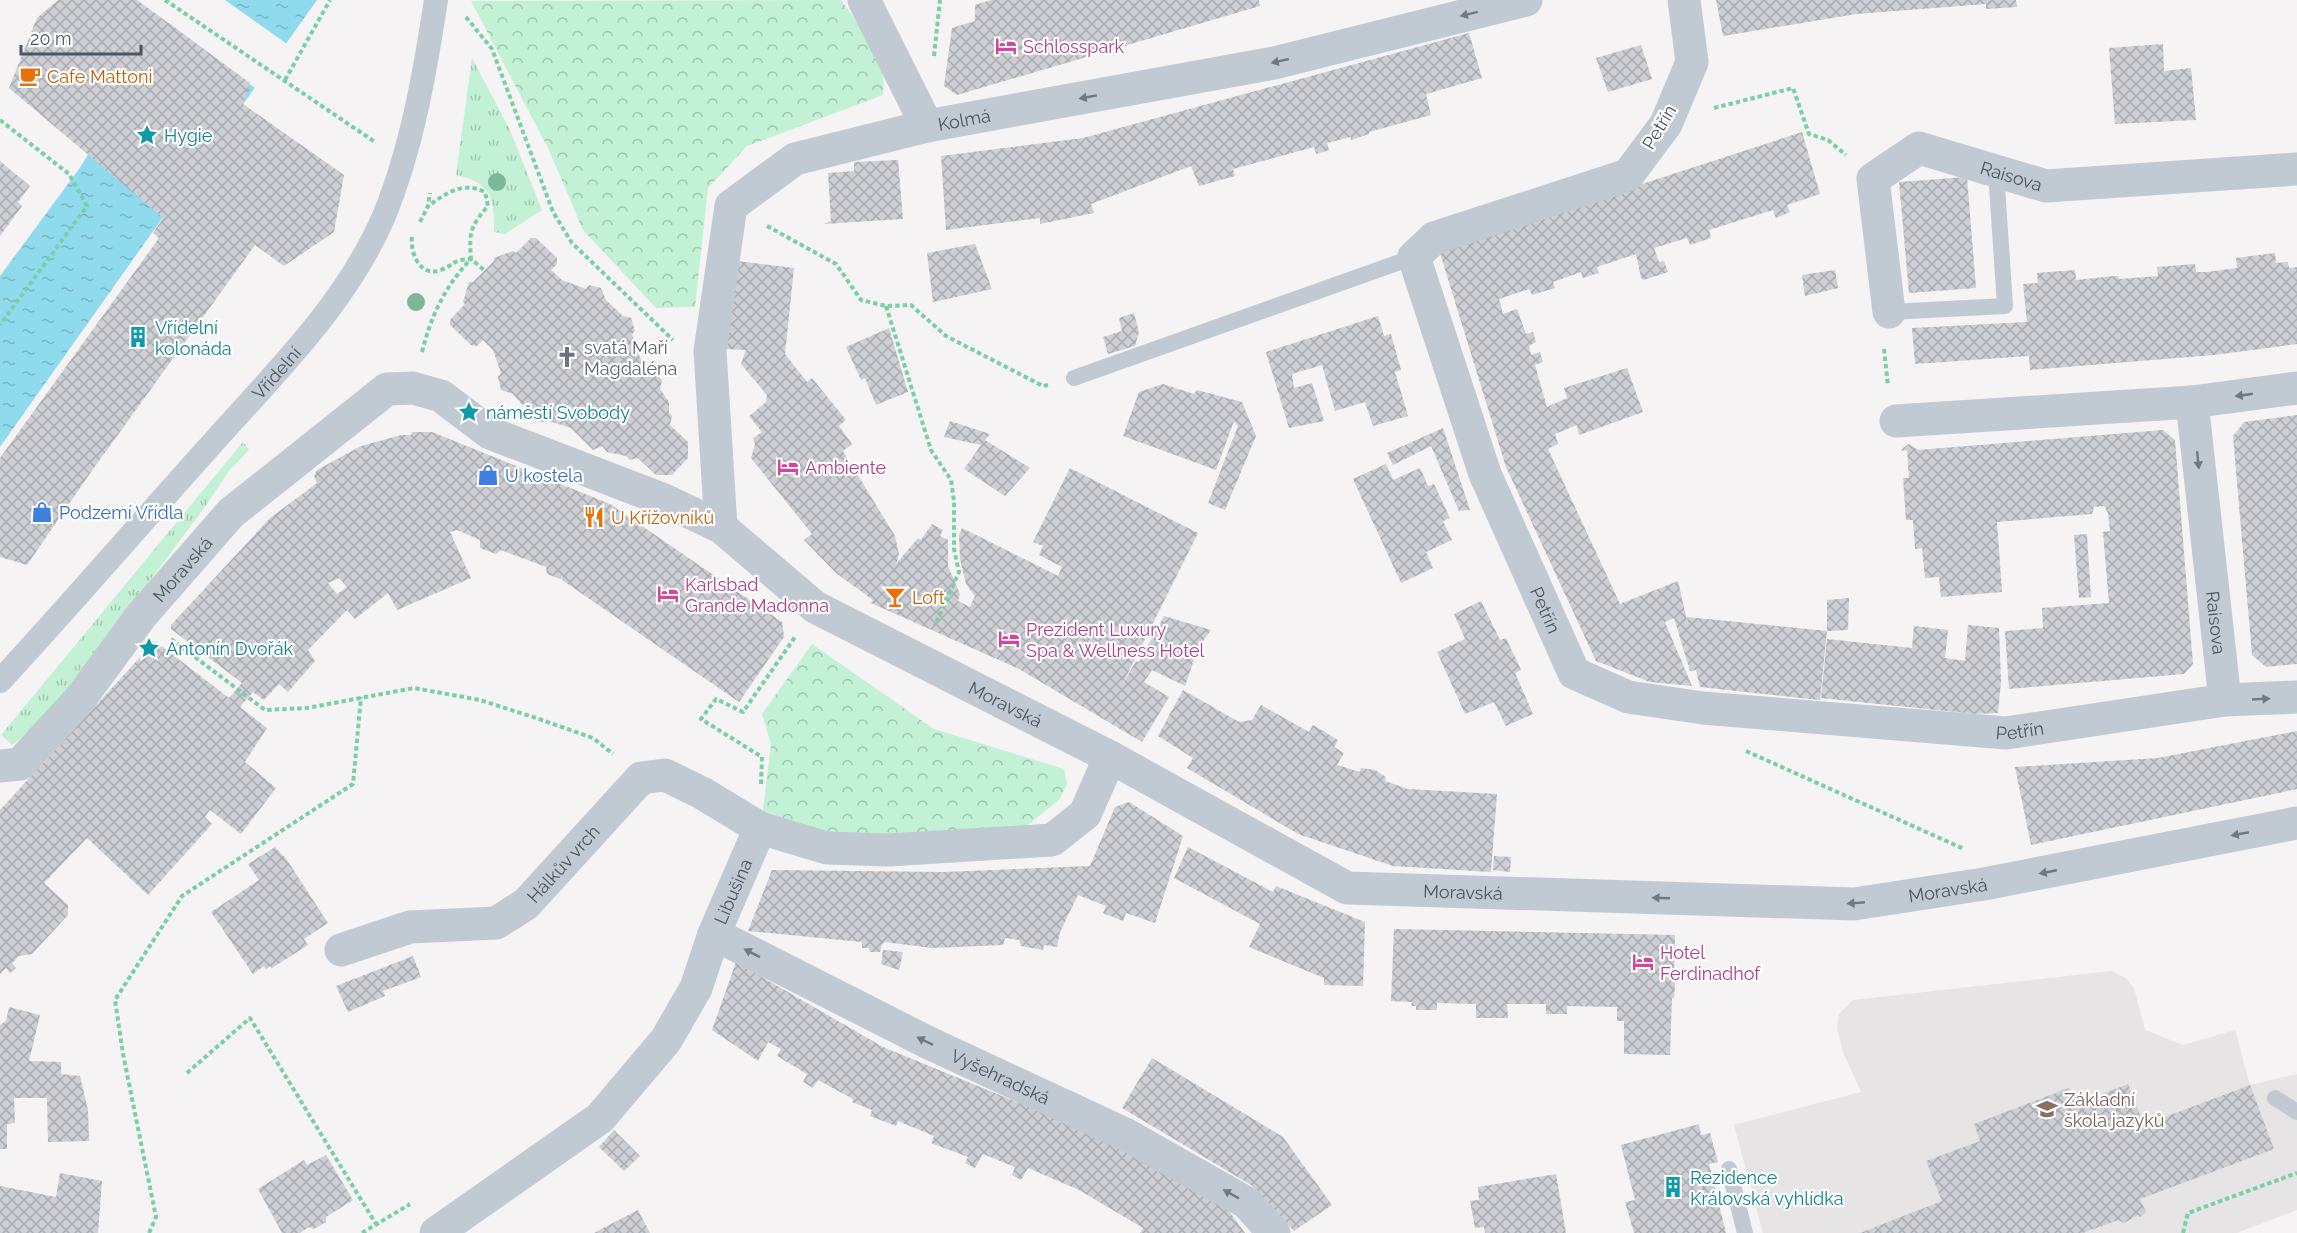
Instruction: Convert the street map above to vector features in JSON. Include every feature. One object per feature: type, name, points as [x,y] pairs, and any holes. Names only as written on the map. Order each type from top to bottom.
[{"type":"street","name":"Vřídelní","points":[[0,681],[272,376],[343,292],[383,217],[403,161],[427,59],[436,0]]},
{"type":"street","points":[[864,0],[927,126]]},
{"type":"street","name":"Kolmá","points":[[731,206],[795,159],[927,126],[1274,63],[1526,0]]},
{"type":"street","name":"Petřín","points":[[1684,0],[1692,62],[1666,124],[1628,175],[1434,238],[1414,257],[1485,474],[1574,673],[1628,697],[1703,708],[2006,733],[2225,700],[2297,697]]},
{"type":"street","name":"Raisova","points":[[1889,312],[1874,179],[1919,148],[2046,186],[2297,169]]},
{"type":"street","points":[[400,388],[441,396],[490,433],[664,500],[721,527],[710,351],[731,206]]},
{"type":"street","name":"Moravská","points":[[0,766],[20,764],[80,699],[141,616],[231,513],[400,388]]},
{"type":"street","points":[[1896,421],[2192,402],[2297,388]]},
{"type":"street","name":"Raisova","points":[[2192,402],[2225,700]]},
{"type":"street","name":"Moravská","points":[[721,527],[815,607],[1110,757],[1347,888],[1854,904],[1984,884],[2297,823]]},
{"type":"street","points":[[641,778],[665,775],[760,828],[826,848],[890,850],[1052,840],[1084,814],[1110,757]]},
{"type":"street","name":"Hálkův vrch","points":[[341,950],[410,927],[496,923],[526,904],[641,778]]},
{"type":"street","name":"Libušina","points":[[436,1233],[600,1118],[666,1040],[696,988],[714,934],[760,828]]},
{"type":"street","name":"Vyšehradská","points":[[714,934],[929,1043],[1127,1135],[1247,1203],[1274,1233]]},
{"type":"lane","points":[[1889,312],[2005,306],[1996,171]]},
{"type":"lane","points":[[1074,378],[1414,257]]},
{"type":"lane","points":[[2275,1098],[2297,1112]]},
{"type":"lane","points":[[1729,1169],[1745,1233]]},
{"type":"path","points":[[165,0],[403,161]]},
{"type":"path","points":[[285,80],[330,0]]},
{"type":"path","points":[[460,9],[492,49],[553,212],[572,243],[673,341],[675,352]]},
{"type":"path","points":[[1709,118],[1714,108],[1793,88],[1809,134],[1828,140]]},
{"type":"path","points":[[0,120],[69,174],[87,206],[0,325]]},
{"type":"path","points":[[400,388],[451,280],[471,259],[469,236],[472,225],[488,206],[485,192],[473,186],[454,189],[428,206]]},
{"type":"path","points":[[731,206],[836,264],[861,300],[886,306],[911,305],[946,336],[1043,386],[1074,378]]},
{"type":"path","points":[[412,238],[415,261],[424,268],[434,272],[442,270],[454,260],[471,259],[484,270]]},
{"type":"path","points":[[886,306],[931,450],[951,480],[954,501],[954,549],[959,572],[919,660]]},
{"type":"path","points":[[1889,312],[1881,326],[1888,387],[1899,386]]},
{"type":"path","points":[[760,828],[762,757],[701,719],[716,699],[743,712],[815,607]]},
{"type":"path","points":[[141,616],[265,710],[307,708],[414,688],[480,700],[593,738],[641,778]]},
{"type":"path","points":[[149,1233],[156,1217],[123,1054],[116,1000],[182,896],[353,784],[361,697]]},
{"type":"path","points":[[1736,746],[1971,852],[1984,884]]},
{"type":"path","points":[[187,1073],[250,1018],[376,1224]]},
{"type":"path","points":[[2182,1233],[2188,1212],[2297,1173]]},
{"type":"path","points":[[362,1233],[417,1200]]},
{"type":"shaded area","name":"Základní škola jazyků","points":[[2111,971],[2126,978],[2134,988],[2145,1030],[2183,1045],[2235,1030],[2250,1085],[2297,1074],[2297,1210],[2237,1233],[1763,1233],[1734,1125],[1861,1092],[1843,1052],[1837,1028],[1839,1014],[1853,1000]]},
{"type":"green space","points":[[841,0],[877,56],[883,81],[883,95],[747,146],[708,188],[695,307],[656,308],[583,230],[549,150],[471,1]]},
{"type":"green space","points":[[472,58],[509,128],[542,210],[505,234],[494,232],[491,201],[484,188],[477,182],[456,175]]},
{"type":"green space","points":[[243,442],[249,450],[228,472],[205,507],[45,720],[12,745],[1,735]]},
{"type":"green space","points":[[812,644],[934,729],[1064,769],[1067,784],[1060,799],[1024,828],[838,837],[762,818],[771,744],[762,714]]},
{"type":"water","points":[[189,0],[317,0],[0,447],[0,276],[79,169],[170,24]]},
{"type":"pier","points":[[187,0],[225,0],[287,44],[255,88],[170,24]]},
{"type":"building","name":"Vřídelní kolonáda","points":[[58,0],[137,0],[250,83],[243,104],[344,175],[334,232],[284,266],[255,245],[91,472],[27,565],[0,557],[0,458],[159,238],[153,233],[163,218],[9,88],[37,18]]},
{"type":"building","points":[[991,0],[1259,0],[1260,6],[957,95],[944,86],[952,28],[975,21],[975,5]]},
{"type":"building","points":[[1716,0],[2016,0],[2017,7],[1986,9],[1986,4],[1856,14],[1723,36]]},
{"type":"building","points":[[1469,33],[1482,78],[1426,94],[1431,115],[1369,132],[1369,134],[1351,140],[1351,137],[1327,143],[1329,150],[1316,154],[1314,147],[1233,169],[1235,176],[1199,186],[1191,166],[1091,204],[1094,213],[1040,224],[1040,218],[946,230],[941,156],[1083,138]]},
{"type":"building","points":[[2163,44],[2164,71],[2191,68],[2196,120],[2115,124],[2109,48]]},
{"type":"building","points":[[1641,45],[1652,79],[1608,92],[1596,58]]},
{"type":"building","points":[[1802,132],[1820,194],[1787,205],[1790,212],[1776,218],[1773,210],[1709,230],[1711,238],[1690,245],[1687,238],[1654,248],[1659,262],[1664,261],[1668,272],[1644,280],[1641,278],[1636,254],[1597,267],[1599,273],[1583,278],[1581,272],[1553,282],[1555,288],[1532,295],[1529,289],[1499,299],[1503,314],[1517,309],[1526,334],[1533,332],[1536,342],[1529,346],[1531,355],[1540,352],[1543,362],[1535,365],[1547,407],[1567,398],[1564,388],[1627,368],[1643,412],[1579,435],[1577,425],[1555,434],[1558,444],[1548,449],[1620,604],[1678,581],[1688,625],[1687,617],[1827,631],[1820,700],[1700,687],[1696,670],[1690,671],[1674,618],[1665,622],[1692,686],[1650,682],[1596,661],[1506,467],[1439,250]]},
{"type":"building","points":[[898,160],[903,219],[823,224],[831,221],[828,173],[854,171],[854,162]]},
{"type":"building","points":[[0,161],[30,186],[18,202],[22,206],[0,236]]},
{"type":"building","points":[[1967,177],[1976,288],[1909,293],[1899,182]]},
{"type":"building","name":"svatá Maří Magdaléna","points":[[531,238],[536,238],[557,258],[557,264],[551,270],[562,280],[586,289],[589,285],[601,288],[606,300],[623,316],[631,318],[635,331],[632,334],[640,358],[662,380],[660,389],[669,402],[669,413],[672,416],[670,425],[688,442],[688,458],[672,475],[656,475],[638,458],[630,460],[626,456],[607,452],[602,446],[593,450],[571,428],[546,420],[544,422],[530,420],[528,411],[513,394],[501,390],[498,377],[501,373],[493,350],[483,340],[477,346],[471,345],[450,325],[450,320],[465,304],[463,302],[469,282],[473,282],[494,261],[494,258],[513,251],[516,253]]},
{"type":"building","points":[[975,244],[992,289],[933,302],[927,253]]},
{"type":"building","points":[[2275,253],[2276,263],[2288,262],[2289,268],[2297,267],[2297,344],[2214,355],[2030,370],[2029,356],[1915,364],[1912,328],[2027,322],[2023,284],[2038,283],[2037,273],[2075,270],[2076,280],[2114,276],[2118,276],[2119,279],[2158,276],[2157,267],[2195,264],[2196,272],[2207,272],[2237,268],[2236,258]]},
{"type":"building","points":[[737,261],[794,268],[785,354],[807,382],[812,378],[846,420],[839,426],[852,444],[843,451],[895,536],[899,554],[896,564],[918,538],[921,540],[932,524],[943,530],[940,536],[948,540],[948,566],[960,594],[958,601],[970,607],[975,596],[966,584],[960,559],[959,535],[962,528],[1058,576],[1062,567],[1039,555],[1043,546],[1033,542],[1070,468],[1198,533],[1121,687],[1136,661],[1139,662],[1164,616],[1211,630],[1198,648],[1185,686],[1152,670],[1144,682],[1169,697],[1142,742],[1019,669],[871,603],[873,600],[836,573],[804,540],[812,534],[751,458],[755,444],[753,438],[762,432],[749,416],[766,402],[767,395],[741,364],[746,350],[726,349]]},
{"type":"building","points":[[1835,270],[1838,288],[1805,296],[1802,275]]},
{"type":"building","points":[[1134,313],[1139,332],[1135,346],[1108,354],[1103,337],[1122,331],[1119,318]]},
{"type":"building","points":[[1378,316],[1384,336],[1391,334],[1401,370],[1395,372],[1408,416],[1373,426],[1365,402],[1335,411],[1322,365],[1292,374],[1294,388],[1312,383],[1324,421],[1289,428],[1266,352]]},
{"type":"building","points":[[889,328],[908,392],[876,405],[865,378],[861,380],[846,347]]},
{"type":"building","points":[[1163,384],[1194,394],[1197,390],[1242,402],[1256,436],[1225,510],[1208,503],[1238,426],[1234,421],[1216,470],[1123,436],[1139,392]]},
{"type":"building","points":[[2297,415],[2297,664],[2266,667],[2252,655],[2233,436],[2244,422]]},
{"type":"building","points":[[950,421],[990,434],[985,440],[1030,468],[1005,496],[964,469],[981,445],[944,437]]},
{"type":"building","points":[[1443,428],[1470,510],[1459,511],[1431,446],[1393,465],[1387,453]]},
{"type":"building","points":[[2163,430],[2175,440],[2193,664],[2184,674],[2009,689],[2005,631],[2043,628],[2042,608],[2109,603],[2103,532],[2110,531],[2108,513],[2104,506],[2094,507],[2092,514],[1997,522],[2002,592],[1941,597],[1939,577],[1925,578],[1922,548],[1915,549],[1913,520],[1906,520],[1903,478],[1909,478],[1907,450],[1901,451],[1909,444],[1918,450]]},
{"type":"building","points":[[412,432],[432,432],[610,504],[782,622],[784,637],[739,702],[562,580],[563,576],[560,579],[547,574],[546,567],[501,550],[496,554],[480,548],[480,540],[457,530],[450,532],[471,578],[397,610],[388,593],[355,619],[347,610],[308,650],[315,661],[288,692],[279,684],[264,700],[253,692],[240,707],[267,728],[245,762],[276,788],[241,834],[210,810],[205,817],[212,824],[148,895],[87,838],[44,883],[68,905],[68,915],[32,954],[19,956],[12,963],[16,968],[10,973],[6,968],[0,974],[0,810],[155,641],[229,698],[242,683],[171,629],[171,625],[270,518],[317,483],[314,476],[317,470],[361,446],[401,435],[411,435]],"holes":[[[339,578],[347,587],[337,594],[328,583]]]},
{"type":"building","points":[[1386,464],[1393,480],[1420,468],[1428,486],[1434,484],[1450,518],[1443,521],[1452,540],[1426,552],[1433,568],[1401,583],[1353,479]]},
{"type":"building","points":[[2087,534],[2091,597],[2079,598],[2074,535]]},
{"type":"building","points":[[1849,598],[1848,630],[1827,631],[1827,600]]},
{"type":"building","points":[[1481,601],[1500,640],[1506,638],[1521,670],[1515,673],[1533,714],[1506,726],[1494,702],[1465,714],[1437,652],[1465,639],[1454,614]]},
{"type":"building","points":[[1968,625],[1999,628],[2001,681],[1998,713],[1975,714],[1821,698],[1827,639],[1912,648],[1914,626],[1948,630],[1945,658],[1965,661]]},
{"type":"building","points":[[1183,690],[1239,722],[1252,720],[1261,705],[1309,732],[1313,725],[1338,740],[1334,747],[1344,753],[1337,765],[1360,772],[1361,768],[1375,770],[1386,777],[1385,781],[1408,789],[1497,794],[1491,872],[1393,866],[1298,834],[1187,768],[1193,758],[1158,736]]},
{"type":"building","points":[[2297,731],[2297,789],[2031,845],[2015,767],[2158,758]]},
{"type":"building","points":[[1129,802],[1183,836],[1155,923],[1126,913],[1123,921],[1103,913],[1106,906],[1078,895],[1060,932],[1057,947],[1044,945],[1043,950],[1021,946],[1019,940],[1005,938],[1003,945],[932,948],[885,942],[880,952],[870,952],[869,948],[862,948],[862,942],[748,931],[772,870],[944,872],[1090,866],[1115,807]]},
{"type":"building","points":[[275,847],[287,860],[328,923],[304,939],[308,945],[272,968],[270,966],[266,969],[264,966],[253,974],[211,912],[259,880],[248,864]]},
{"type":"building","points":[[1188,847],[1273,892],[1276,886],[1365,922],[1363,986],[1324,985],[1324,978],[1249,947],[1260,924],[1174,878]]},
{"type":"building","points":[[1494,856],[1511,857],[1510,872],[1493,870]]},
{"type":"building","points":[[1394,929],[1675,935],[1674,972],[1676,972],[1674,998],[1672,998],[1670,1055],[1624,1054],[1624,1021],[1617,1021],[1617,1007],[1567,1006],[1567,1014],[1546,1014],[1546,1004],[1507,1004],[1508,1018],[1476,1018],[1476,1004],[1437,1003],[1437,1010],[1416,1010],[1416,1006],[1411,1006],[1412,1002],[1391,1001]]},
{"type":"building","points":[[883,950],[903,952],[899,970],[881,964]]},
{"type":"building","points":[[413,956],[421,977],[383,991],[385,996],[348,1012],[336,986]]},
{"type":"building","points":[[736,962],[883,1047],[1107,1139],[1229,1211],[1245,1233],[1140,1233],[1143,1228],[1079,1190],[1028,1168],[1021,1180],[1012,1175],[1015,1167],[983,1154],[975,1168],[965,1163],[968,1157],[931,1143],[934,1136],[898,1121],[896,1126],[870,1116],[872,1110],[852,1102],[853,1099],[818,1080],[813,1088],[803,1082],[807,1074],[777,1056],[781,1049],[768,1042],[758,1061],[712,1030]]},
{"type":"building","points":[[9,1007],[40,1015],[29,1061],[61,1062],[61,1074],[80,1076],[88,1110],[89,1141],[48,1142],[47,1098],[14,1098],[15,1123],[7,1124],[7,1149],[0,1149],[0,1025],[6,1021]]},
{"type":"building","points":[[1152,1058],[1283,1137],[1332,1205],[1294,1231],[1251,1185],[1122,1108]]},
{"type":"building","points":[[2128,1084],[2144,1125],[2250,1085],[2274,1149],[2140,1199],[2146,1212],[2142,1216],[2138,1215],[2124,1223],[2118,1220],[2083,1233],[1860,1233],[1942,1201],[1926,1161],[1980,1141],[1974,1124],[2069,1088],[2076,1104]]},
{"type":"building","name":"Rezidence Královská vyhlídka","points":[[1699,1124],[1701,1135],[1710,1133],[1718,1162],[1709,1164],[1726,1233],[1634,1233],[1625,1202],[1635,1200],[1621,1145]]},
{"type":"building","points":[[614,1130],[640,1156],[624,1171],[599,1147]]},
{"type":"building","points":[[326,1155],[353,1200],[326,1217],[326,1222],[314,1229],[309,1227],[300,1233],[282,1233],[258,1189],[304,1160],[307,1165]]},
{"type":"building","points":[[60,1173],[102,1181],[98,1233],[0,1233],[0,1186],[56,1197]]},
{"type":"building","points":[[1556,1174],[1566,1233],[1485,1233],[1484,1227],[1475,1228],[1470,1201],[1479,1200],[1478,1187]]},
{"type":"building","points":[[638,1210],[650,1233],[594,1233],[603,1228]]},
{"type":"place","name":"Schlosspark","points":[[1006,46]]},
{"type":"place","name":"Cafe Mattoni","points":[[30,76]]},
{"type":"place","name":"Hygie","points":[[147,135]]},
{"type":"place","name":"Vřídelní kolonáda","points":[[138,337]]},
{"type":"place","name":"svatá Maří Magdaléna","points":[[567,357]]},
{"type":"place","name":"náměstí Svobody","points":[[469,412]]},
{"type":"place","name":"Ambiente","points":[[788,467]]},
{"type":"place","name":"U kostela","points":[[488,475]]},
{"type":"place","name":"Podzemí Vřídla","points":[[42,512]]},
{"type":"place","name":"U Křížovníků","points":[[594,517]]},
{"type":"place","name":"Karlsbad Grande Madonna","points":[[668,594]]},
{"type":"place","name":"Loft","points":[[895,597]]},
{"type":"place","name":"Prezident Luxury Spa & Wellness Hotel","points":[[1009,639]]},
{"type":"place","name":"Antonín Dvořák","points":[[149,648]]},
{"type":"place","name":"Hotel Ferdinadhof","points":[[1643,962]]},
{"type":"place","name":"Základní škola jazyků","points":[[2047,1109]]},
{"type":"place","name":"Rezidence Královská vyhlídka","points":[[1673,1187]]}]
